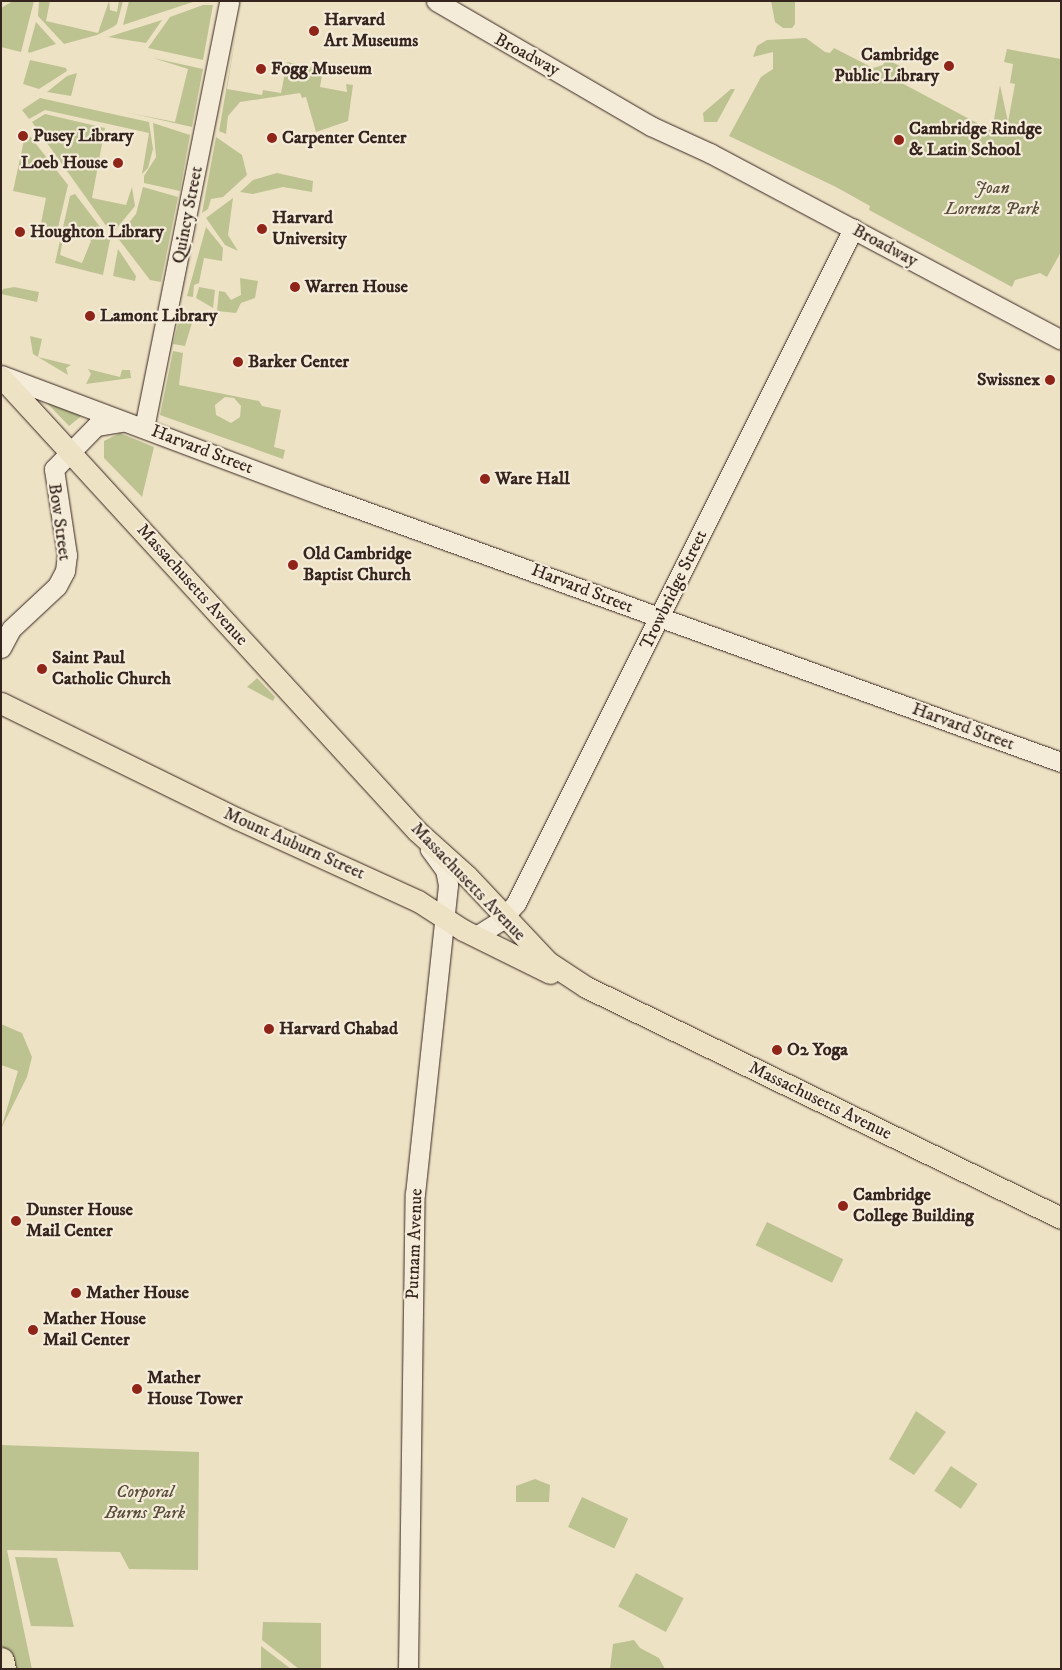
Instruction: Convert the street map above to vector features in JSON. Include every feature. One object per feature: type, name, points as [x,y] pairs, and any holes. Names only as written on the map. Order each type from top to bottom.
[{"type":"highway","points":[[1,1660],[3,1669]]},
{"type":"main road","name":"Quincy Street","points":[[138,426],[229,1]]},
{"type":"main road","name":"Broadway","points":[[436,1],[474,27],[620,105],[670,123],[710,153],[1061,340]]},
{"type":"main road","name":"Trowbridge Street","points":[[476,936],[505,917],[516,903],[853,229]]},
{"type":"main road","name":"Harvard Street","points":[[1,376],[660,618],[1061,762]]},
{"type":"main road","name":"Massachusetts Avenue","points":[[1,376],[417,831],[548,962],[586,986],[1061,1218]]},
{"type":"main road","name":"Harvard Street","points":[[70,451],[100,423],[138,426]]},
{"type":"main road","name":"Bow Street","points":[[4,642],[56,586],[65,571],[67,555],[52,476],[56,464],[70,451]]},
{"type":"main road","name":"Mount Auburn Street","points":[[1,703],[238,819],[418,901],[476,936],[586,986]]},
{"type":"main road","name":"Putnam Avenue","points":[[408,1669],[415,1194],[444,918],[446,872],[417,831]]},
{"type":"green space","points":[[13,1],[34,1],[21,52],[1,47],[1,8]]},
{"type":"green space","points":[[39,1],[50,1],[46,21],[98,33],[109,1],[110,10],[117,12],[119,1],[123,1],[117,24],[113,27],[97,35],[64,44],[38,16]]},
{"type":"green space","points":[[129,1],[196,1],[123,25]]},
{"type":"green space","points":[[771,1],[795,1],[795,24],[792,28],[783,28],[775,22]]},
{"type":"green space","points":[[203,5],[213,5],[203,60],[148,48],[170,17]]},
{"type":"green space","points":[[162,20],[146,43],[108,37]]},
{"type":"green space","points":[[36,22],[56,44],[29,53],[28,51]]},
{"type":"green space","points":[[237,27],[227,89],[262,95],[263,90],[281,93],[287,62],[323,69],[320,87],[347,92],[346,84],[353,85],[348,121],[316,132],[306,97],[302,98],[300,93],[240,102],[228,116],[226,134],[219,131]]},
{"type":"green space","name":"Joan Lorentz Park","points":[[806,38],[825,52],[830,53],[834,48],[873,68],[883,65],[886,59],[902,67],[896,80],[992,131],[1000,85],[1008,122],[1015,84],[1010,83],[1013,64],[1004,62],[1007,49],[1061,59],[1061,252],[1047,277],[1040,273],[1015,280],[1012,287],[869,210],[870,206],[836,187],[729,136],[761,77],[773,69],[773,52],[753,57],[757,46],[767,40]]},
{"type":"green space","points":[[153,58],[203,69],[192,127],[130,113],[175,122],[188,69]]},
{"type":"green space","points":[[30,60],[66,68],[67,71],[39,89],[23,84]]},
{"type":"green space","points":[[77,73],[71,96],[47,92],[67,76]]},
{"type":"green space","points":[[731,89],[735,89],[717,122],[704,122],[703,113]]},
{"type":"green space","points":[[40,98],[149,122],[153,149],[148,168],[142,174],[149,133],[45,110],[29,119],[22,110]]},
{"type":"green space","points":[[45,114],[105,128],[92,198],[126,205],[132,187],[135,206],[112,234],[32,122]]},
{"type":"green space","points":[[153,123],[190,135],[180,191],[144,183],[144,176],[156,157]]},
{"type":"green space","points":[[26,131],[68,185],[56,236],[39,233],[46,198],[13,191]]},
{"type":"green space","points":[[216,137],[242,155],[247,175],[223,197],[211,199],[208,209],[202,213]]},
{"type":"green space","points":[[277,173],[313,181],[312,192],[283,187],[253,194],[240,192],[253,180]]},
{"type":"green space","points":[[143,187],[178,197],[161,282],[150,280],[117,237],[136,214]]},
{"type":"green space","points":[[75,194],[110,240],[103,275],[55,263],[70,196]],"holes":[[[69,232],[88,237],[91,241],[82,263],[60,255],[64,234]]]},
{"type":"green space","points":[[233,198],[228,235],[238,251],[225,245],[206,218]]},
{"type":"green space","points":[[206,227],[223,248],[222,261],[204,258],[199,283],[194,285],[193,297],[187,296]]},
{"type":"green space","points":[[118,249],[136,276],[135,281],[113,276]]},
{"type":"green space","points":[[240,278],[258,281],[255,298],[241,303],[236,313],[217,311],[219,291],[225,292],[231,300],[241,295]]},
{"type":"green space","points":[[14,287],[39,292],[37,302],[1,294],[3,289]]},
{"type":"green space","points":[[199,287],[215,290],[213,308],[196,298]]},
{"type":"green space","points":[[181,311],[187,317],[195,313],[185,346],[173,344]]},
{"type":"green space","points":[[30,336],[42,339],[38,357],[33,354]]},
{"type":"green space","points":[[173,351],[183,353],[179,385],[259,401],[262,406],[281,410],[274,447],[285,450],[283,459],[160,415]],"holes":[[[225,397],[234,398],[241,406],[240,417],[231,423],[216,415],[215,405]]]},
{"type":"green space","points":[[38,357],[71,365],[66,368],[68,375]]},
{"type":"green space","points":[[88,369],[120,377],[122,370],[130,370],[131,378],[86,384],[91,374]]},
{"type":"green space","points":[[45,401],[84,414],[69,426]]},
{"type":"green space","points":[[120,433],[154,447],[142,497],[104,458],[104,441]]},
{"type":"green space","points":[[257,678],[275,697],[273,701],[247,687]]},
{"type":"green space","points":[[1,1024],[22,1033],[32,1057],[27,1077],[1,1129],[18,1071],[1,1065]]},
{"type":"green space","points":[[767,1222],[843,1259],[832,1283],[756,1245]]},
{"type":"green space","points":[[916,1411],[946,1432],[914,1475],[889,1459]]},
{"type":"green space","name":"Corporal Burns Park","points":[[1,1445],[199,1452],[198,1570],[129,1569],[120,1552],[7,1550],[32,1669],[1,1669]]},
{"type":"green space","points":[[951,1466],[978,1484],[961,1509],[934,1491]]},
{"type":"green space","points":[[535,1479],[550,1485],[549,1502],[516,1502],[516,1486]]},
{"type":"green space","points":[[582,1497],[628,1519],[614,1548],[568,1527]]},
{"type":"green space","points":[[15,1557],[57,1558],[74,1627],[31,1626]]},
{"type":"green space","points":[[636,1573],[684,1598],[666,1632],[618,1607]]},
{"type":"green space","points":[[263,1622],[321,1623],[321,1669],[299,1669],[262,1640]]},
{"type":"green space","points":[[634,1640],[640,1648],[659,1658],[665,1669],[610,1669],[613,1644]]},
{"type":"green space","points":[[261,1646],[291,1669],[261,1669]]},
{"type":"place","name":"Harvard Art Museums","points":[[314,31]]},
{"type":"place","name":"Cambridge Public Library","points":[[949,66]]},
{"type":"place","name":"Fogg Museum","points":[[261,69]]},
{"type":"place","name":"Pusey Library","points":[[23,136]]},
{"type":"place","name":"Carpenter Center","points":[[272,138]]},
{"type":"place","name":"Cambridge Rindge & Latin School","points":[[899,140]]},
{"type":"place","name":"Loeb House","points":[[118,163]]},
{"type":"place","name":"Harvard University","points":[[262,229]]},
{"type":"place","name":"Houghton Library","points":[[20,232]]},
{"type":"place","name":"Warren House","points":[[295,287]]},
{"type":"place","name":"Lamont Library","points":[[90,316]]},
{"type":"place","name":"Barker Center","points":[[238,362]]},
{"type":"place","name":"Swissnex","points":[[1050,380]]},
{"type":"place","name":"Ware Hall","points":[[485,479]]},
{"type":"place","name":"Old Cambridge Baptist Church","points":[[293,565]]},
{"type":"place","name":"Saint Paul Catholic Church","points":[[42,669]]},
{"type":"place","name":"Harvard Chabad","points":[[269,1029]]},
{"type":"place","name":"O2 Yoga","points":[[777,1050]]},
{"type":"place","name":"Cambridge College Building","points":[[843,1206]]},
{"type":"place","name":"Dunster House Mail Center","points":[[16,1221]]},
{"type":"place","name":"Mather House","points":[[76,1293]]},
{"type":"place","name":"Mather House Mail Center","points":[[33,1330]]},
{"type":"place","name":"Mather House Tower","points":[[137,1389]]}]
